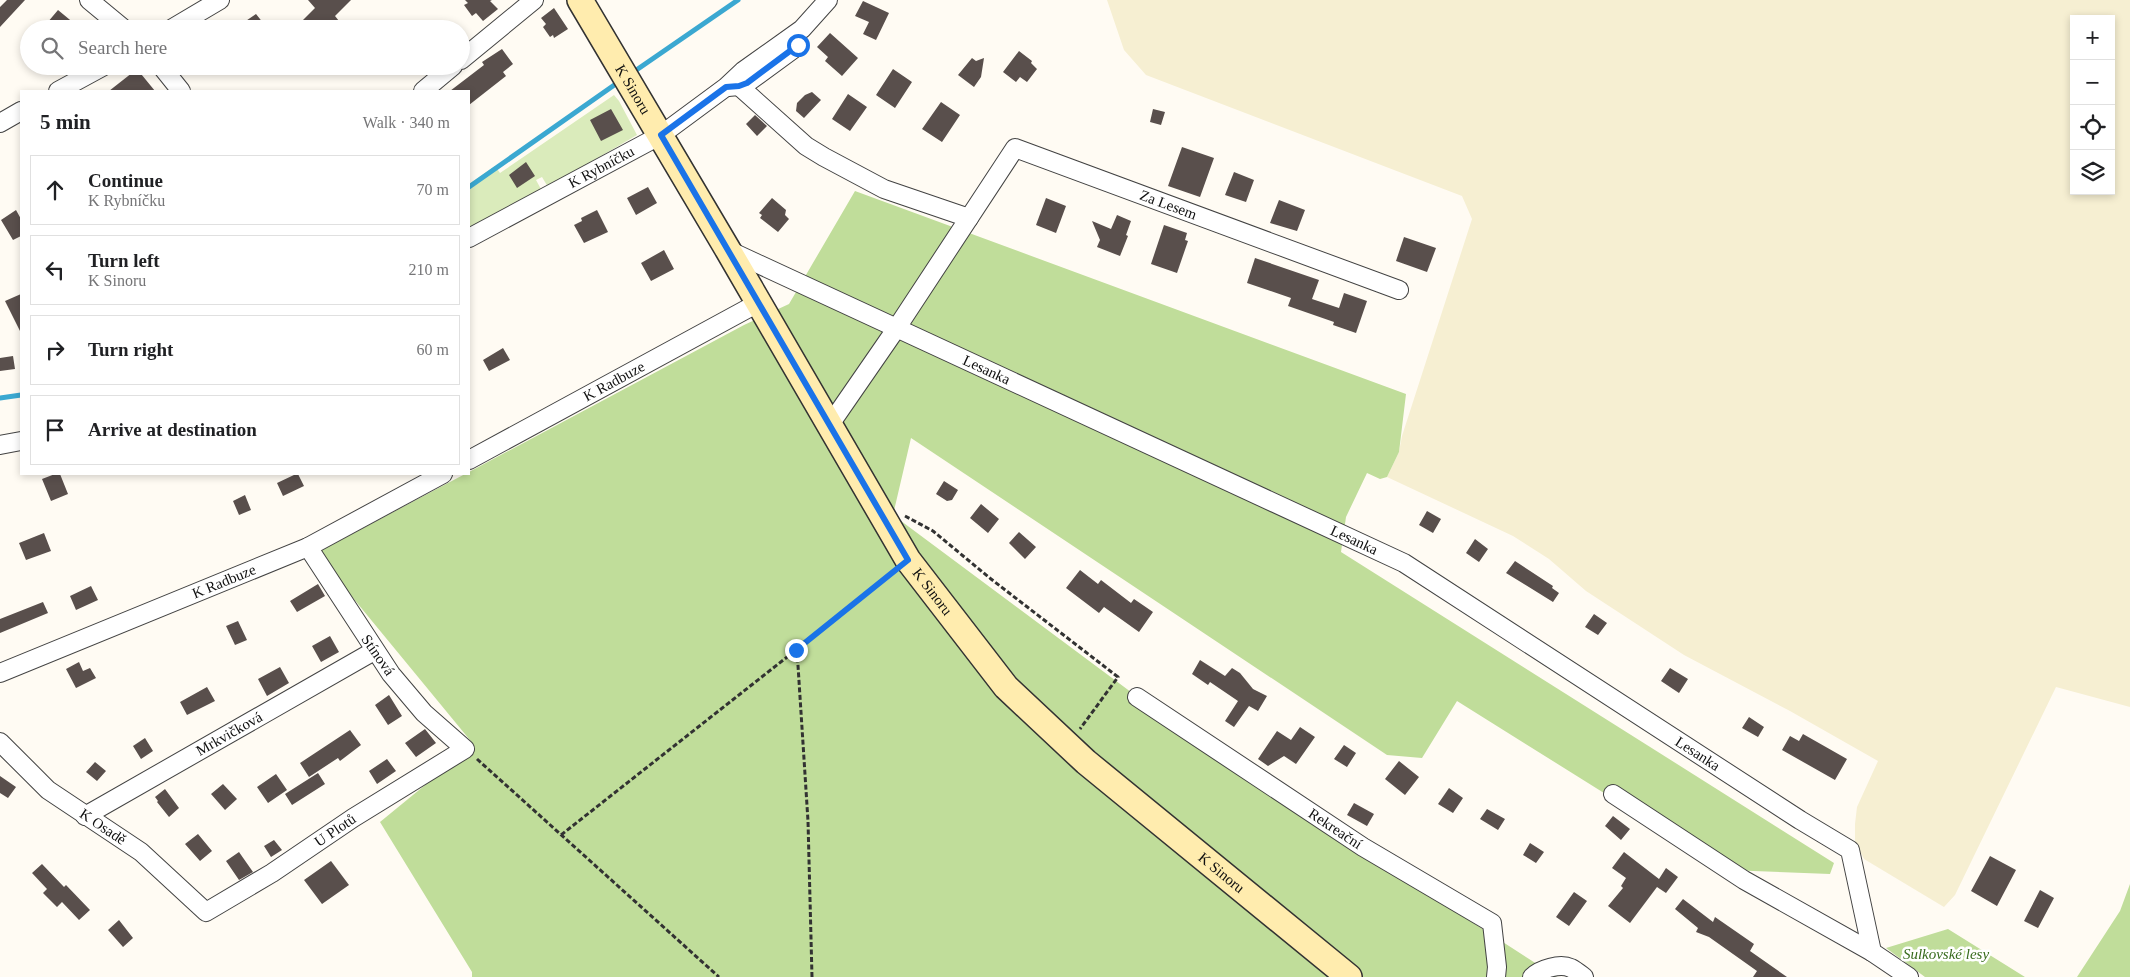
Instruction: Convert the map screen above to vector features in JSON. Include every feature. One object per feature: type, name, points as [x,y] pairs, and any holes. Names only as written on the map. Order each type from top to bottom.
[{"type":"street","points":[[89,0],[113,20]]},
{"type":"street","points":[[186,20],[220,0]]},
{"type":"street","points":[[470,53],[534,0]]},
{"type":"street","name":"K Sinoru","points":[[580,0],[661,135],[908,560],[1006,687],[1086,762],[1349,977]]},
{"type":"street","name":"K Rybníčku","points":[[470,237],[661,135],[733,86],[743,71],[802,29],[828,0]]},
{"type":"street","name":"K Rybníčku","points":[[733,86],[747,83],[798,45],[825,21],[843,0]]},
{"type":"street","points":[[60,90],[87,75]]},
{"type":"street","points":[[168,75],[180,90]]},
{"type":"street","points":[[424,90],[443,75]]},
{"type":"street","points":[[733,86],[806,146],[824,157],[884,189],[970,218]]},
{"type":"street","points":[[0,123],[20,112]]},
{"type":"street","name":"Za Lesem","points":[[829,426],[970,218],[1015,148],[1399,290]]},
{"type":"street","name":"Lesanka","points":[[728,250],[1404,563],[1800,820],[1850,850],[1872,952]]},
{"type":"street","name":"K Radbuze","points":[[470,459],[758,302]]},
{"type":"street","points":[[0,445],[20,441]]},
{"type":"street","name":"K Radbuze","points":[[0,673],[308,547],[441,475]]},
{"type":"street","name":"Stínová","points":[[308,547],[374,651],[391,674],[424,713],[465,749]]},
{"type":"street","name":"Mrkvičková","points":[[85,816],[374,651]]},
{"type":"street","name":"Rekreační","points":[[1138,697],[1363,847],[1492,923],[1498,967],[1496,977]]},
{"type":"street","name":"K Osadě","points":[[0,742],[48,790],[141,852],[206,912]]},
{"type":"street","name":"U Plotů","points":[[206,912],[272,873],[353,818],[465,749]]},
{"type":"street","points":[[1613,794],[1744,880],[1872,952],[1909,977]]},
{"type":"street","points":[[1532,977],[1538,971],[1553,967],[1569,967],[1584,977]]},
{"type":"path","points":[[902,514],[933,532],[1118,676],[1068,745]]},
{"type":"path","points":[[561,835],[908,560]]},
{"type":"path","points":[[796,650],[808,821],[812,977]]},
{"type":"path","points":[[465,749],[719,977]]},
{"type":"shaded area","points":[[1107,0],[2130,0],[2130,707],[2056,687],[1955,895],[1944,907],[1864,859],[1855,842],[1857,807],[1878,761],[1790,711],[1684,655],[1586,591],[1549,559],[1513,536],[1387,477],[1399,452],[1402,436],[1472,219],[1462,196],[1146,75],[1124,50]]},
{"type":"green space","points":[[614,95],[637,135],[548,187],[542,177],[536,180],[542,191],[470,231],[470,183],[495,166],[500,173]]},
{"type":"green space","points":[[855,191],[1406,394],[1399,452],[1387,477],[1380,479],[1367,473],[1346,517],[1341,552],[1834,863],[1830,874],[1727,870],[1457,701],[1422,758],[1387,755],[911,438],[893,515],[1229,765],[1557,977],[472,977],[472,972],[380,822],[474,745],[316,553],[463,475],[470,475],[470,471],[744,325],[789,304]]},
{"type":"green space","points":[[2130,884],[2130,977],[2077,977],[2120,911]]},
{"type":"green space","name":"Sulkovské lesy","points":[[1948,929],[2025,977],[1925,977],[1886,948]]},
{"type":"building","points":[[7,0],[25,0],[0,27],[0,7]]},
{"type":"building","points":[[308,0],[351,0],[335,16],[338,20],[303,20],[315,8]]},
{"type":"building","points":[[465,0],[492,0],[490,1],[498,9],[483,21],[476,13],[472,16],[464,5],[468,3]]},
{"type":"building","points":[[863,1],[889,13],[876,40],[863,34],[869,22],[855,16]]},
{"type":"building","points":[[554,8],[568,29],[554,38],[553,35],[550,37],[543,27],[546,24],[541,18]]},
{"type":"building","points":[[58,10],[70,20],[50,20]]},
{"type":"building","points":[[256,14],[261,20],[247,20]]},
{"type":"building","points":[[830,33],[858,58],[842,76],[825,61],[828,57],[817,47]]},
{"type":"building","points":[[502,49],[513,64],[503,72],[506,76],[470,104],[470,90],[451,90],[484,65],[482,62]]},
{"type":"building","points":[[1019,51],[1032,61],[1031,63],[1037,69],[1027,82],[1020,77],[1016,82],[1003,72]]},
{"type":"building","points":[[972,58],[976,61],[984,58],[981,77],[974,87],[958,75]]},
{"type":"building","points":[[893,69],[912,82],[895,108],[876,95]]},
{"type":"building","points":[[129,75],[142,75],[154,90],[110,90]]},
{"type":"building","points":[[812,92],[821,100],[804,118],[796,111],[797,103],[805,95]]},
{"type":"building","points":[[848,94],[867,107],[850,131],[832,119]]},
{"type":"building","points":[[941,102],[960,115],[942,142],[922,129]]},
{"type":"building","points":[[611,109],[623,130],[601,141],[590,120]]},
{"type":"building","points":[[1153,109],[1165,112],[1161,125],[1150,122]]},
{"type":"building","points":[[755,115],[767,126],[757,136],[746,124]]},
{"type":"building","points":[[1182,147],[1214,158],[1200,197],[1168,186]]},
{"type":"building","points":[[526,162],[535,176],[517,188],[509,175]]},
{"type":"building","points":[[1234,172],[1254,180],[1246,202],[1225,195]]},
{"type":"building","points":[[648,187],[657,203],[636,215],[627,198]]},
{"type":"building","points":[[772,198],[786,210],[785,215],[789,219],[778,232],[760,218],[762,215],[759,213]]},
{"type":"building","points":[[1046,198],[1066,206],[1056,233],[1036,225]]},
{"type":"building","points":[[1279,200],[1305,210],[1297,231],[1270,223]]},
{"type":"building","points":[[16,210],[20,217],[20,236],[13,240],[1,220]]},
{"type":"building","points":[[597,210],[608,232],[584,243],[574,225],[582,221],[581,218]]},
{"type":"building","points":[[1117,215],[1131,221],[1126,235],[1128,236],[1120,256],[1097,247],[1100,240],[1092,221],[1111,229]]},
{"type":"building","points":[[1164,225],[1187,233],[1185,240],[1188,241],[1177,273],[1151,264]]},
{"type":"building","points":[[1404,237],[1436,248],[1427,272],[1396,261]]},
{"type":"building","points":[[664,250],[674,269],[651,281],[641,263]]},
{"type":"building","points":[[1255,258],[1319,280],[1312,299],[1339,308],[1344,293],[1367,301],[1356,333],[1333,325],[1334,322],[1288,306],[1291,298],[1247,283]]},
{"type":"building","points":[[20,294],[20,331],[5,301]]},
{"type":"building","points":[[503,348],[510,360],[489,371],[483,360]]},
{"type":"building","points":[[13,356],[15,369],[0,371],[0,358]]},
{"type":"building","points":[[52,475],[60,475],[68,494],[51,501],[42,479]]},
{"type":"building","points":[[294,475],[298,475],[304,486],[283,496],[277,483]]},
{"type":"building","points":[[944,481],[958,490],[952,500],[947,501],[936,494]]},
{"type":"building","points":[[245,495],[251,510],[239,515],[233,501]]},
{"type":"building","points":[[981,504],[999,519],[988,533],[970,518]]},
{"type":"building","points":[[1427,511],[1441,519],[1433,533],[1419,525]]},
{"type":"building","points":[[1019,532],[1036,547],[1025,559],[1009,543]]},
{"type":"building","points":[[44,533],[51,551],[26,560],[19,543]]},
{"type":"building","points":[[1475,539],[1488,549],[1479,562],[1466,553]]},
{"type":"building","points":[[1515,561],[1553,586],[1552,588],[1559,593],[1553,602],[1506,573]]},
{"type":"building","points":[[1080,570],[1098,584],[1101,580],[1131,603],[1134,599],[1153,612],[1139,632],[1104,607],[1099,613],[1066,588]]},
{"type":"building","points":[[318,584],[325,596],[297,612],[290,601]]},
{"type":"building","points":[[91,586],[98,600],[76,610],[70,596]]},
{"type":"building","points":[[43,602],[48,613],[0,633],[0,619]]},
{"type":"building","points":[[1594,614],[1607,623],[1598,635],[1585,627]]},
{"type":"building","points":[[238,621],[247,640],[235,645],[226,626]]},
{"type":"building","points":[[330,636],[339,652],[321,662],[312,646]]},
{"type":"building","points":[[1200,660],[1225,676],[1232,668],[1240,673],[1253,689],[1267,696],[1258,711],[1249,706],[1234,727],[1225,721],[1238,701],[1210,682],[1208,685],[1192,674]]},
{"type":"building","points":[[79,662],[83,671],[90,668],[96,678],[76,688],[66,669]]},
{"type":"building","points":[[280,667],[289,683],[267,696],[258,679]]},
{"type":"building","points":[[1670,668],[1688,679],[1679,693],[1661,681]]},
{"type":"building","points":[[207,687],[215,701],[187,715],[180,702]]},
{"type":"building","points":[[389,695],[402,716],[388,725],[375,705]]},
{"type":"building","points":[[1749,717],[1764,727],[1758,737],[1742,728]]},
{"type":"building","points":[[1300,727],[1315,737],[1296,764],[1284,756],[1268,766],[1258,759],[1277,731],[1291,740]]},
{"type":"building","points":[[425,729],[436,743],[416,757],[405,743]]},
{"type":"building","points":[[350,730],[361,745],[340,761],[338,758],[309,777],[300,763]]},
{"type":"building","points":[[1803,734],[1847,759],[1835,780],[1782,750],[1790,736],[1799,741]]},
{"type":"building","points":[[145,738],[153,751],[141,759],[133,746]]},
{"type":"building","points":[[1344,745],[1356,753],[1347,767],[1334,759]]},
{"type":"building","points":[[387,759],[396,771],[377,784],[369,771]]},
{"type":"building","points":[[1399,761],[1419,777],[1405,795],[1385,779]]},
{"type":"building","points":[[95,762],[106,771],[97,781],[86,772]]},
{"type":"building","points":[[318,773],[325,784],[292,805],[285,794]]},
{"type":"building","points":[[276,774],[287,790],[268,803],[257,787]]},
{"type":"building","points":[[0,776],[16,787],[8,798],[0,793]]},
{"type":"building","points":[[223,784],[237,799],[225,810],[211,794]]},
{"type":"building","points":[[1449,788],[1463,798],[1453,813],[1438,804]]},
{"type":"building","points":[[165,789],[179,808],[169,817],[155,797]]},
{"type":"building","points":[[1354,803],[1374,814],[1367,826],[1347,815]]},
{"type":"building","points":[[1487,809],[1505,819],[1498,830],[1480,819]]},
{"type":"building","points":[[1613,816],[1630,829],[1621,840],[1605,826]]},
{"type":"building","points":[[198,834],[212,851],[200,861],[185,844]]},
{"type":"building","points":[[274,840],[282,850],[271,857],[264,846]]},
{"type":"building","points":[[1530,843],[1544,852],[1536,863],[1523,855]]},
{"type":"building","points":[[239,852],[253,872],[239,880],[226,861]]},
{"type":"building","points":[[1624,852],[1659,879],[1666,868],[1678,877],[1666,893],[1657,887],[1630,923],[1608,906],[1623,888],[1621,886],[1626,878],[1612,868]]},
{"type":"building","points":[[1990,856],[2016,870],[1997,906],[1971,891]]},
{"type":"building","points":[[331,861],[349,885],[322,904],[304,880]]},
{"type":"building","points":[[42,864],[90,910],[79,920],[62,902],[57,907],[43,893],[47,889],[32,873]]},
{"type":"building","points":[[2040,890],[2054,898],[2038,928],[2024,921]]},
{"type":"building","points":[[1574,892],[1587,901],[1569,926],[1556,917]]},
{"type":"building","points":[[1683,899],[1713,922],[1715,917],[1754,944],[1750,951],[1787,977],[1753,977],[1757,971],[1709,937],[1696,932],[1698,928],[1675,909]]},
{"type":"building","points":[[119,920],[133,938],[123,947],[108,930]]},
{"type":"waterway","points":[[632,73],[738,0]]},
{"type":"waterway","points":[[470,186],[620,81]]},
{"type":"waterway","points":[[0,398],[20,395]]},
{"type":"route","points":[[796,650],[908,560],[661,135],[726,87],[747,83],[798,45]]}]
